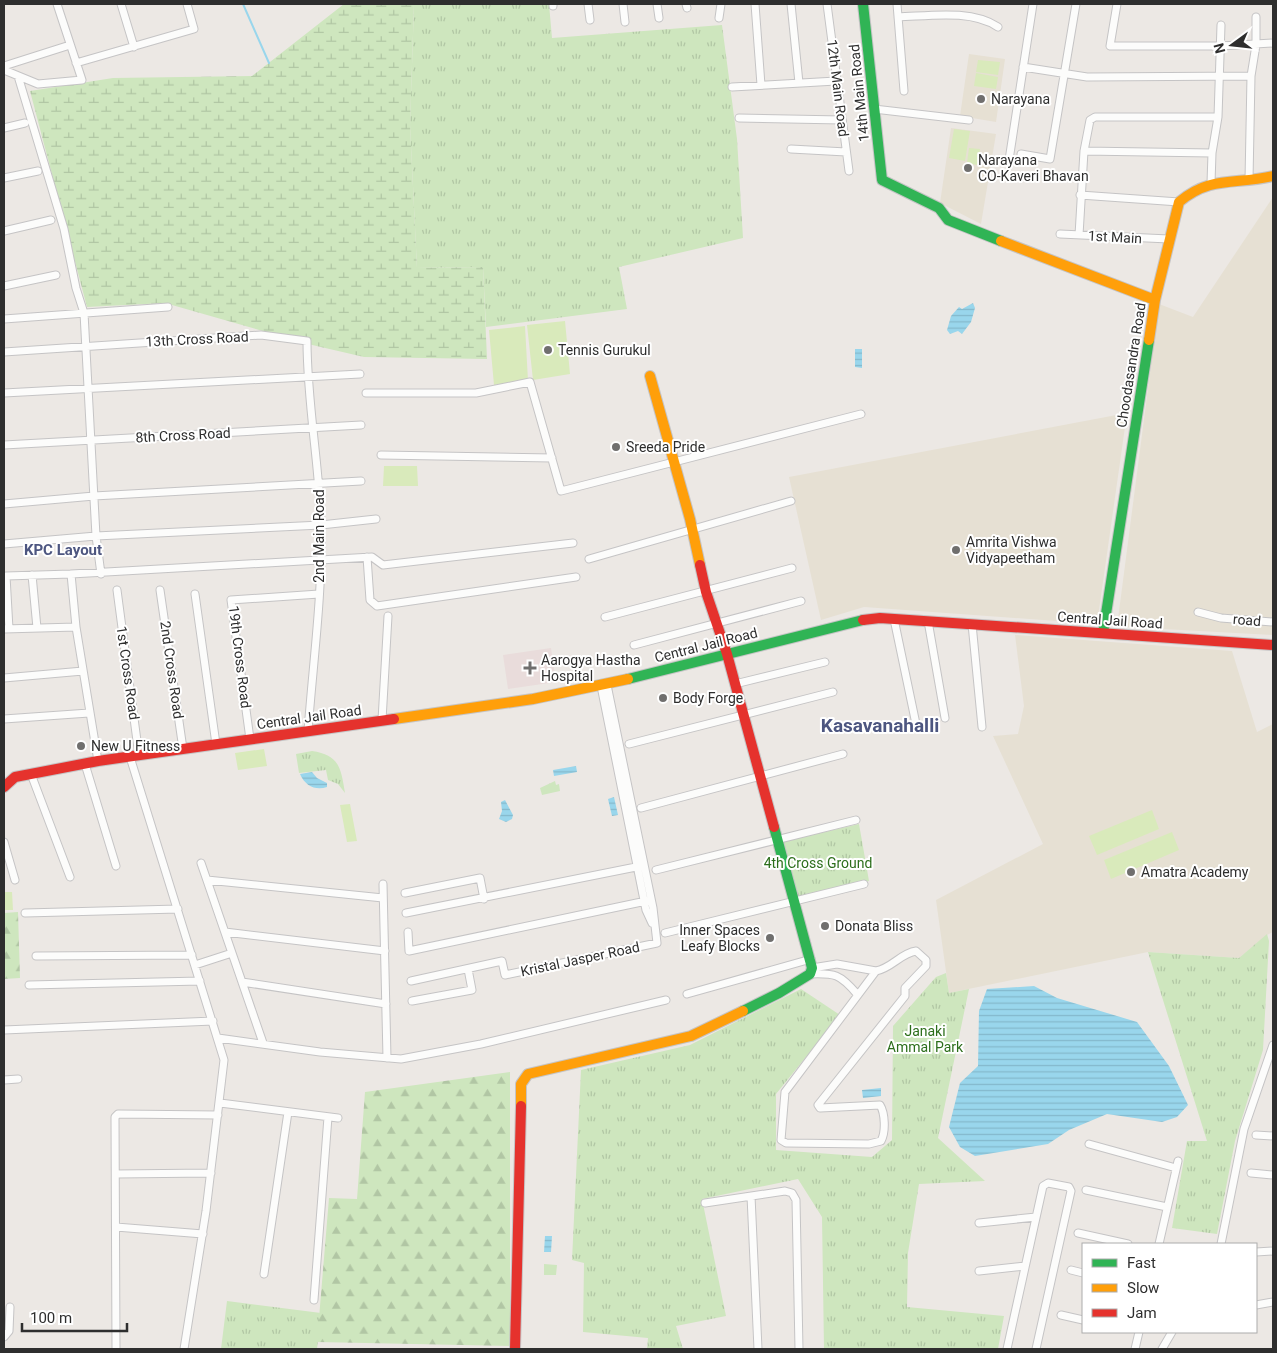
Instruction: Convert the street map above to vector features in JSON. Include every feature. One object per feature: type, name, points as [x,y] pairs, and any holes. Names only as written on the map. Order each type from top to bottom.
[{"type":"street","points":[[4,70],[38,84],[82,80],[57,4]]},
{"type":"street","points":[[121,4],[134,47]]},
{"type":"street","points":[[76,63],[194,29],[187,4]]},
{"type":"street","points":[[588,4],[590,20]]},
{"type":"street","points":[[623,4],[625,22]]},
{"type":"street","points":[[657,4],[658,18]]},
{"type":"street","points":[[719,18],[721,4]]},
{"type":"street","points":[[755,4],[761,85]]},
{"type":"street","points":[[791,4],[799,83]]},
{"type":"street","name":"12th Main Road","points":[[827,4],[848,171]]},
{"type":"street","name":"14th Main Road","points":[[863,4],[882,180],[939,208],[948,220],[1155,300]]},
{"type":"street","points":[[896,4],[904,91]]},
{"type":"street","points":[[1009,160],[1034,4]]},
{"type":"street","points":[[1021,154],[1050,159],[1076,4]]},
{"type":"street","points":[[1117,4],[1110,46],[1221,46],[1273,43]]},
{"type":"street","points":[[898,17],[940,15],[986,19],[998,27]]},
{"type":"street","points":[[1248,180],[1251,76],[1256,45],[1256,17]]},
{"type":"street","points":[[1211,182],[1212,153],[1218,117],[1221,25]]},
{"type":"street","points":[[4,66],[70,45]]},
{"type":"street","points":[[1023,66],[1087,77],[1251,76]]},
{"type":"street","points":[[18,76],[64,229],[76,288],[84,312],[96,536],[101,574]]},
{"type":"street","points":[[732,87],[836,81]]},
{"type":"street","points":[[874,109],[969,120]]},
{"type":"street","points":[[1079,235],[1084,151],[1090,120],[1095,117],[1218,117]]},
{"type":"street","points":[[739,118],[842,120]]},
{"type":"street","points":[[4,128],[25,123]]},
{"type":"street","points":[[791,150],[846,152]]},
{"type":"street","points":[[1084,151],[1212,153]]},
{"type":"street","points":[[4,178],[38,171]]},
{"type":"street","points":[[1080,195],[1179,202],[1190,191],[1211,182],[1248,180],[1273,176]]},
{"type":"street","name":"Choodasandra Road","points":[[1103,633],[1155,300],[1179,202]]},
{"type":"street","points":[[4,231],[51,220]]},
{"type":"street","name":"1st Main","points":[[1060,234],[1170,239]]},
{"type":"street","points":[[4,286],[56,275]]},
{"type":"street","points":[[4,319],[168,307]]},
{"type":"street","name":"13th Cross Road","points":[[4,352],[262,335],[307,341]]},
{"type":"street","name":"2nd Main Road","points":[[307,341],[307,376],[319,483],[321,525],[321,561],[308,731]]},
{"type":"street","points":[[4,393],[360,374]]},
{"type":"street","points":[[650,376],[693,530],[706,592],[727,654],[795,901],[811,967]]},
{"type":"street","points":[[366,394],[476,393],[530,382],[561,491],[861,414]]},
{"type":"street","name":"8th Cross Road","points":[[4,445],[361,425]]},
{"type":"street","points":[[381,455],[552,458]]},
{"type":"street","points":[[4,504],[94,496],[361,481]]},
{"type":"street","points":[[588,559],[791,501]]},
{"type":"street","points":[[4,544],[96,536],[321,525],[376,519]]},
{"type":"street","points":[[76,627],[6,629],[6,576],[101,574],[372,557],[383,565],[573,543]]},
{"type":"street","points":[[367,558],[370,600],[376,606],[576,577]]},
{"type":"street","points":[[606,617],[792,568]]},
{"type":"street","points":[[71,574],[88,713],[98,761]]},
{"type":"street","points":[[32,575],[37,628]]},
{"type":"street","name":"1st Cross Road","points":[[117,590],[134,757],[224,1060],[203,1234],[184,1349]]},
{"type":"street","name":"2nd Cross Road","points":[[160,590],[183,750]]},
{"type":"street","points":[[195,594],[216,744]]},
{"type":"street","name":"19th Cross Road","points":[[250,739],[231,600],[318,594]]},
{"type":"street","points":[[634,645],[800,601]]},
{"type":"street","name":"road","points":[[1198,612],[1221,618],[1273,622]]},
{"type":"street","points":[[382,720],[388,616]]},
{"type":"street","points":[[894,618],[916,724]]},
{"type":"street","name":"Central Jail Road","points":[[4,787],[15,778],[98,761],[533,699],[604,685],[860,620],[894,618],[1273,645]]},
{"type":"street","points":[[928,621],[945,718]]},
{"type":"street","points":[[972,624],[982,727]]},
{"type":"street","points":[[735,684],[825,662]]},
{"type":"street","points":[[4,678],[83,671]]},
{"type":"street","name":"Kristal Jasper Road","points":[[410,981],[502,962],[505,975],[657,942],[604,685]]},
{"type":"street","points":[[629,744],[833,692]]},
{"type":"street","points":[[4,719],[88,713]]},
{"type":"street","points":[[641,808],[843,754]]},
{"type":"street","points":[[85,764],[116,866]]},
{"type":"street","points":[[31,774],[70,877]]},
{"type":"street","points":[[656,870],[856,820]]},
{"type":"street","points":[[4,842],[15,880]]},
{"type":"street","points":[[201,863],[263,1044]]},
{"type":"street","points":[[406,914],[641,866]]},
{"type":"street","points":[[405,893],[480,878],[484,899]]},
{"type":"street","points":[[207,880],[383,898]]},
{"type":"street","points":[[383,884],[387,1058]]},
{"type":"street","points":[[665,933],[864,884]]},
{"type":"street","points":[[408,932],[409,951],[648,900]]},
{"type":"street","points":[[26,913],[178,909]]},
{"type":"street","points":[[225,932],[384,951]]},
{"type":"street","points":[[687,994],[811,967],[837,964],[876,971],[890,967],[913,951],[918,951],[926,960],[926,966],[905,988],[905,996],[818,1104],[820,1108],[880,1105],[882,1109],[883,1137],[874,1144],[784,1142],[780,1137],[785,1092],[876,971]]},
{"type":"street","points":[[195,965],[232,954]]},
{"type":"street","points":[[36,956],[192,955]]},
{"type":"street","points":[[811,967],[838,975],[847,981],[857,994]]},
{"type":"street","points":[[515,1349],[521,1092],[524,1078],[528,1074],[691,1036],[779,993],[811,967]]},
{"type":"street","points":[[412,1001],[472,990],[468,969]]},
{"type":"street","points":[[29,985],[200,981]]},
{"type":"street","points":[[242,982],[386,1004]]},
{"type":"street","points":[[218,1038],[401,1059],[481,1044],[666,1000]]},
{"type":"street","points":[[4,1030],[213,1021]]},
{"type":"street","points":[[1221,1243],[1244,1129],[1273,1045]]},
{"type":"street","points":[[4,1080],[18,1079]]},
{"type":"street","points":[[220,1103],[338,1118]]},
{"type":"street","points":[[264,1274],[288,1112]]},
{"type":"street","points":[[116,1349],[115,1117],[118,1114],[218,1115]]},
{"type":"street","points":[[314,1300],[328,1117]]},
{"type":"street","points":[[1256,1135],[1273,1136]]},
{"type":"street","points":[[1089,1144],[1177,1164],[1159,1243]]},
{"type":"street","points":[[116,1174],[211,1173]]},
{"type":"street","points":[[1251,1173],[1273,1175]]},
{"type":"street","points":[[1007,1349],[1045,1184],[1071,1188],[1036,1349]]},
{"type":"street","points":[[1086,1190],[1167,1207]]},
{"type":"street","points":[[705,1203],[785,1191],[792,1193],[796,1200],[799,1349]]},
{"type":"street","points":[[751,1196],[758,1349]]},
{"type":"street","points":[[979,1223],[1036,1217]]},
{"type":"street","points":[[116,1227],[203,1234]]},
{"type":"street","points":[[1078,1233],[1123,1243]]},
{"type":"street","points":[[1257,1252],[1273,1251]]},
{"type":"street","points":[[979,1270],[1025,1266]]},
{"type":"street","points":[[1071,1270],[1082,1273]]},
{"type":"street","points":[[1257,1305],[1273,1302]]},
{"type":"street","points":[[4,1337],[9,1331],[10,1307]]},
{"type":"street","points":[[1061,1315],[1082,1320]]},
{"type":"street","points":[[1135,1349],[1139,1333]]},
{"type":"street","points":[[1162,1349],[1171,1333]]},
{"type":"shaded area","name":"Narayana","points":[[969,54],[1005,59],[996,122],[960,116]]},
{"type":"shaded area","name":"Narayana CO-Kaveri Bhavan","points":[[951,128],[996,134],[981,224],[940,203]]},
{"type":"shaded area","points":[[1273,197],[1273,635],[1127,627],[1118,619],[1159,304],[1193,317]]},
{"type":"shaded area","name":"Amrita Vishwa Vidyapeetham","points":[[1127,413],[1097,624],[864,607],[821,620],[789,477]]},
{"type":"shaded area","points":[[1015,635],[1232,651],[1257,732],[1273,724],[1273,932],[1239,958],[1148,952],[949,993],[936,900],[1043,844],[993,736],[1018,734],[1024,706]]},
{"type":"shaded area","name":"Aarogya Hastha Hospital","points":[[551,648],[556,682],[508,689],[503,655]]},
{"type":"green space","points":[[344,4],[414,4],[410,125],[417,268],[483,267],[487,359],[364,357],[308,344],[165,303],[87,307],[30,91],[113,78],[252,76]]},
{"type":"green space","points":[[414,4],[549,4],[552,38],[722,25],[737,139],[743,238],[619,267],[627,309],[486,327],[483,267],[417,268],[410,125]]},
{"type":"green space","points":[[978,60],[1000,62],[998,75],[976,72]]},
{"type":"green space","points":[[976,73],[998,77],[996,89],[974,86]]},
{"type":"green space","points":[[954,129],[970,131],[965,161],[949,158]]},
{"type":"green space","points":[[969,148],[980,149],[977,165],[967,163]]},
{"type":"green space","name":"Tennis Gurukul","points":[[565,321],[570,374],[533,380],[527,325]]},
{"type":"green space","name":"Tennis Gurukul","points":[[525,326],[528,381],[494,385],[489,330]]},
{"type":"green space","points":[[384,466],[417,466],[418,486],[383,486]]},
{"type":"green space","points":[[264,749],[267,766],[238,770],[235,753]]},
{"type":"green space","points":[[312,751],[328,756],[338,764],[345,793],[338,784],[328,780],[326,770],[299,773],[296,754]]},
{"type":"green space","points":[[555,781],[556,785],[559,784],[560,791],[542,795],[540,788]]},
{"type":"green space","points":[[350,804],[357,841],[347,842],[340,805]]},
{"type":"green space","points":[[1152,810],[1159,829],[1097,855],[1089,836]]},
{"type":"green space","name":"4th Cross Ground","points":[[859,824],[869,881],[796,898],[781,842]]},
{"type":"green space","points":[[1172,832],[1179,850],[1111,879],[1104,860]]},
{"type":"green space","points":[[4,892],[12,892],[13,910],[4,910]]},
{"type":"green space","points":[[18,912],[20,978],[4,979],[4,913]]},
{"type":"green space","points":[[1267,934],[1269,941],[1263,1050],[1235,1141],[1217,1234],[1172,1228],[1187,1141],[1207,1141],[1148,952],[1239,958]]},
{"type":"green space","name":"Janaki Ammal Park","points":[[946,973],[949,993],[969,989],[938,1138],[985,1181],[919,1184],[908,1253],[907,1307],[1004,1316],[998,1349],[824,1349],[822,1217],[798,1179],[702,1199],[726,1316],[676,1326],[683,1349],[647,1349],[648,1338],[583,1332],[584,1263],[572,1260],[581,1070],[690,1045],[801,989],[840,1015],[776,1094],[776,1150],[872,1157],[892,1140],[893,1026],[936,977]]},
{"type":"green space","points":[[510,1072],[510,1346],[317,1342],[329,1198],[357,1199],[365,1092]]},
{"type":"green space","points":[[544,1264],[557,1265],[556,1275],[544,1275]]},
{"type":"green space","points":[[227,1301],[321,1313],[317,1349],[221,1349]]},
{"type":"water","points":[[973,303],[975,308],[971,322],[962,334],[958,331],[950,334],[947,330],[951,316],[959,307],[962,309]]},
{"type":"water","points":[[855,349],[862,349],[862,368],[855,367]]},
{"type":"water","points":[[576,766],[577,772],[554,776],[553,770]]},
{"type":"water","points":[[312,772],[317,778],[327,783],[327,787],[315,788],[305,782],[300,774]]},
{"type":"water","points":[[614,797],[618,815],[612,816],[608,799]]},
{"type":"water","points":[[505,800],[513,815],[512,819],[506,822],[499,819],[502,811],[501,802]]},
{"type":"water","points":[[1034,986],[1057,998],[1137,1022],[1169,1066],[1188,1105],[1177,1117],[1162,1122],[1107,1114],[1069,1130],[1048,1144],[975,1156],[960,1147],[949,1127],[960,1083],[978,1066],[979,1011],[987,989]]},
{"type":"water","points":[[881,1088],[881,1096],[863,1098],[862,1090]]},
{"type":"water","points":[[545,1236],[552,1236],[551,1252],[544,1252]]},
{"type":"waterway","points":[[243,4],[269,63]]},
{"type":"traffic: fast","points":[[863,4],[882,180],[939,208],[948,220],[1001,241]]},
{"type":"traffic: fast","points":[[1103,633],[1149,340]]},
{"type":"traffic: fast","points":[[628,679],[863,620]]},
{"type":"traffic: fast","points":[[743,1011],[779,993],[810,974],[812,968],[774,827]]},
{"type":"traffic: slow","points":[[1149,340],[1155,300],[1179,202],[1191,193],[1213,184],[1273,176]]},
{"type":"traffic: slow","points":[[1001,241],[1155,300]]},
{"type":"traffic: slow","points":[[650,376],[690,519],[700,565]]},
{"type":"traffic: slow","points":[[394,719],[533,699],[628,679]]},
{"type":"traffic: slow","points":[[521,1106],[521,1084],[528,1074],[691,1036],[743,1011]]},
{"type":"traffic: jam","points":[[700,565],[706,592],[727,654],[774,827]]},
{"type":"traffic: jam","points":[[863,620],[880,618],[1273,645]]},
{"type":"traffic: jam","points":[[4,787],[15,777],[98,761],[394,719]]},
{"type":"traffic: jam","points":[[515,1349],[521,1106]]},
{"type":"place","name":"Narayana","points":[[981,99]]},
{"type":"place","name":"Narayana CO-Kaveri Bhavan","points":[[968,168]]},
{"type":"place","name":"Tennis Gurukul","points":[[548,350]]},
{"type":"place","name":"Sreeda Pride","points":[[616,447]]},
{"type":"place","name":"Amrita Vishwa Vidyapeetham","points":[[956,550]]},
{"type":"place","name":"Aarogya Hastha Hospital","points":[[530,668]]},
{"type":"place","name":"Body Forge","points":[[663,698]]},
{"type":"place","name":"New U Fitness","points":[[81,746]]},
{"type":"place","name":"Amatra Academy","points":[[1131,872]]},
{"type":"place","name":"Donata Bliss","points":[[825,926]]},
{"type":"place","name":"Inner Spaces Leafy Blocks","points":[[770,938]]},
{"type":"district","name":"KPC Layout","points":[[63,550]]},
{"type":"district","name":"Kasavanahalli","points":[[880,725]]}]
